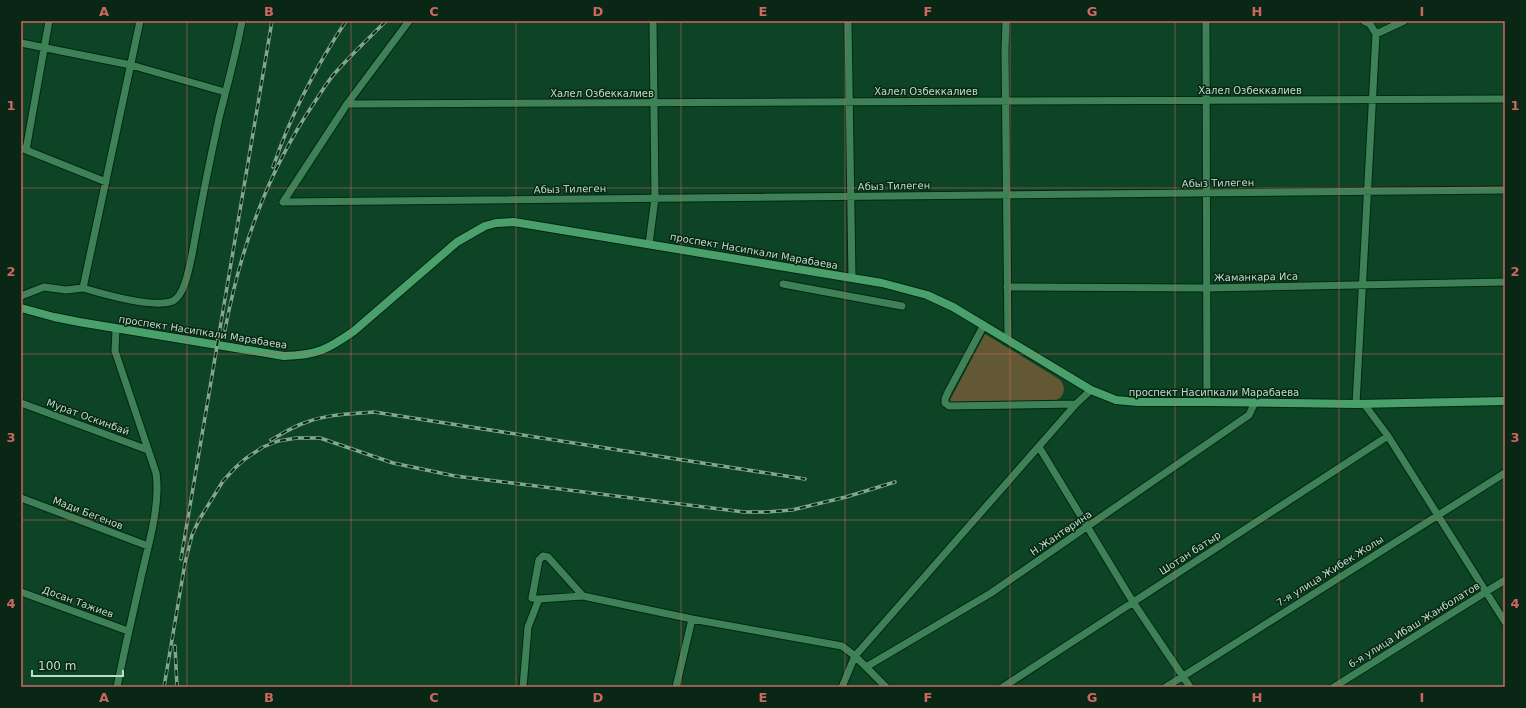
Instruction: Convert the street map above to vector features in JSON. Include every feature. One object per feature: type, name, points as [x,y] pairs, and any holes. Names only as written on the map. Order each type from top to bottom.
[{"type":"main road","name":"проспект Насипкали Марабаева","points":[[21,308],[54,317],[116,328],[284,356],[303,356],[330,347],[354,331],[457,242],[485,226],[496,223],[514,222],[882,283],[927,295],[953,307],[1091,390],[1105,396],[1127,402],[1360,404],[1505,401]]},
{"type":"street","points":[[49,21],[24,149],[106,182]]},
{"type":"street","points":[[84,288],[140,21]]},
{"type":"street","points":[[21,296],[44,287],[66,290],[84,288],[132,300],[158,303],[173,301],[183,290],[191,260],[206,179],[225,92],[230,77],[242,21]]},
{"type":"street","points":[[347,104],[410,21]]},
{"type":"street","points":[[649,244],[655,198],[653,21]]},
{"type":"street","points":[[848,21],[852,278]]},
{"type":"street","points":[[1006,21],[1008,340]]},
{"type":"street","points":[[1206,21],[1207,402]]},
{"type":"street","points":[[1364,21],[1370,24],[1376,34],[1362,285],[1360,404],[1388,436],[1505,622]]},
{"type":"street","points":[[1376,34],[1404,21]]},
{"type":"street","points":[[21,43],[131,64],[225,92]]},
{"type":"street","name":"Халел Озбеккалиев","points":[[347,104],[1505,99]]},
{"type":"street","name":"Абыз Тилеген","points":[[347,104],[283,202],[1505,190]]},
{"type":"street","name":"Жаманкара Иса","points":[[1007,287],[1207,288],[1505,282]]},
{"type":"street","points":[[783,284],[902,306]]},
{"type":"street","points":[[984,325],[948,392],[945,399],[949,406],[1076,404]]},
{"type":"street","points":[[116,328],[115,351],[156,473],[158,485],[157,501],[148,546],[128,631],[117,687]]},
{"type":"street","points":[[842,687],[855,656],[1076,404],[1091,390]]},
{"type":"street","name":"Н.Жантөрина","points":[[866,667],[991,593],[1088,527],[1249,415],[1255,402]]},
{"type":"street","name":"Мурат Оскинбай","points":[[21,403],[148,450]]},
{"type":"street","name":"Шотан батыр","points":[[1003,687],[1388,436]]},
{"type":"street","points":[[1039,447],[1133,602],[1190,687]]},
{"type":"street","name":"7-я улица Жибек Жолы","points":[[1166,687],[1505,473]]},
{"type":"street","name":"Мади Бегенов","points":[[21,498],[148,546]]},
{"type":"street","points":[[583,596],[548,557],[543,556],[539,560],[532,598],[539,599],[583,596],[692,619],[842,646],[855,656],[886,687]]},
{"type":"street","name":"6-я улица Ибаш Жанболатов","points":[[1334,687],[1505,580]]},
{"type":"street","name":"Досан Тажиев","points":[[21,592],[128,631]]},
{"type":"street","points":[[523,687],[528,627],[539,599]]},
{"type":"street","points":[[676,687],[692,619]]},
{"type":"shaded area","points":[[985,334],[1059,379],[1062,382],[1064,389],[1062,396],[1051,402],[951,402],[950,400]]},
{"type":"railway","points":[[181,559],[272,21]]},
{"type":"railway","points":[[273,167],[296,110],[325,55],[346,21]]},
{"type":"railway","points":[[225,330],[231,300],[248,241],[258,212],[283,156],[298,129],[332,76],[386,21]]},
{"type":"railway","points":[[271,440],[293,428],[315,419],[374,412],[805,479]]},
{"type":"railway","points":[[164,687],[185,563],[192,535],[199,520],[223,481],[245,459],[263,447],[278,441],[297,438],[320,438],[393,463],[455,476],[744,512],[792,510],[846,497],[895,482]]},
{"type":"railway","points":[[175,646],[177,687]]}]
